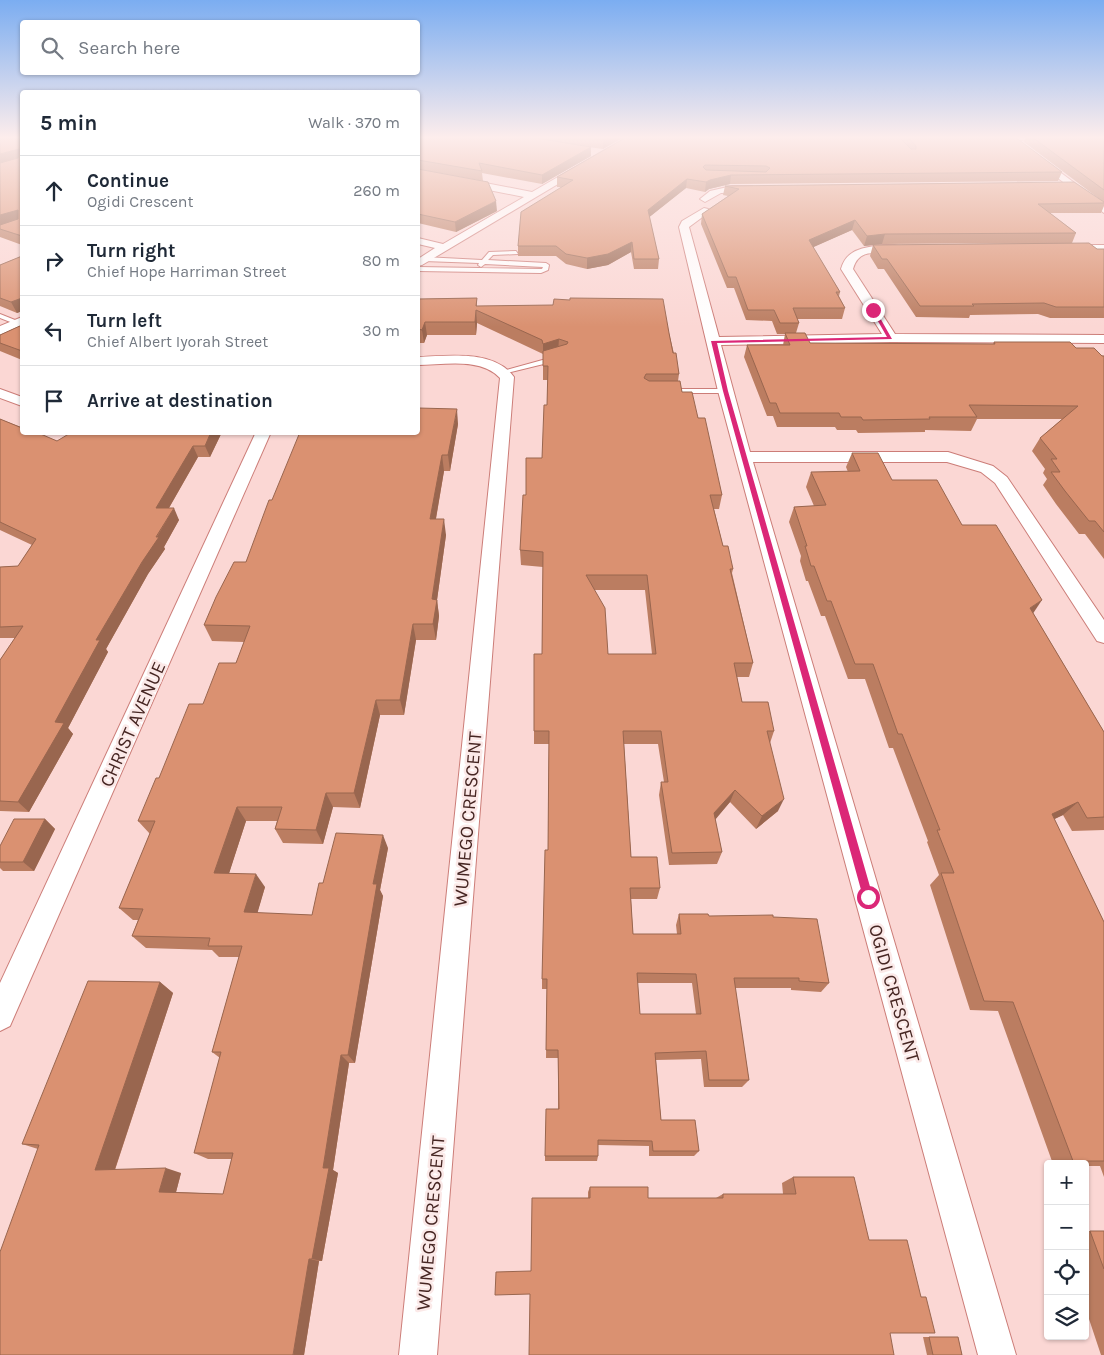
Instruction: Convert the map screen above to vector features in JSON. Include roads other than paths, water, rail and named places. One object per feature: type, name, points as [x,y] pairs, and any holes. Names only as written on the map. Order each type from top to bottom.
[{"type":"street","points":[[421,261],[522,200]]},
{"type":"street","name":"OGIDI CRESCENT","points":[[707,200],[684,227],[725,391],[997,1355]]},
{"type":"street","points":[[1091,200],[1104,210]]},
{"type":"street","points":[[420,241],[444,247]]},
{"type":"street","points":[[1056,248],[1104,248]]},
{"type":"street","points":[[891,338],[847,269],[847,262],[852,256],[862,252],[911,249]]},
{"type":"street","points":[[0,331],[20,322]]},
{"type":"street","points":[[714,341],[891,338],[1101,342]]},
{"type":"street","points":[[420,361],[474,361],[497,368],[503,372]]},
{"type":"street","name":"WUMEGO CRESCENT","points":[[418,1355],[507,377],[503,372]]},
{"type":"street","points":[[0,392],[20,401]]},
{"type":"street","name":"CHRIST AVENUE","points":[[0,1016],[263,435]]},
{"type":"street","points":[[745,457],[948,457],[987,469],[1001,480],[1104,636]]},
{"type":"lane","points":[[476,270],[491,253],[516,253]]},
{"type":"lane","points":[[420,269],[541,271],[545,270],[546,265],[421,261]]},
{"type":"lane","points":[[0,316],[20,322]]},
{"type":"lane","points":[[503,372],[562,356]]},
{"type":"lane","points":[[657,391],[725,391]]}]
